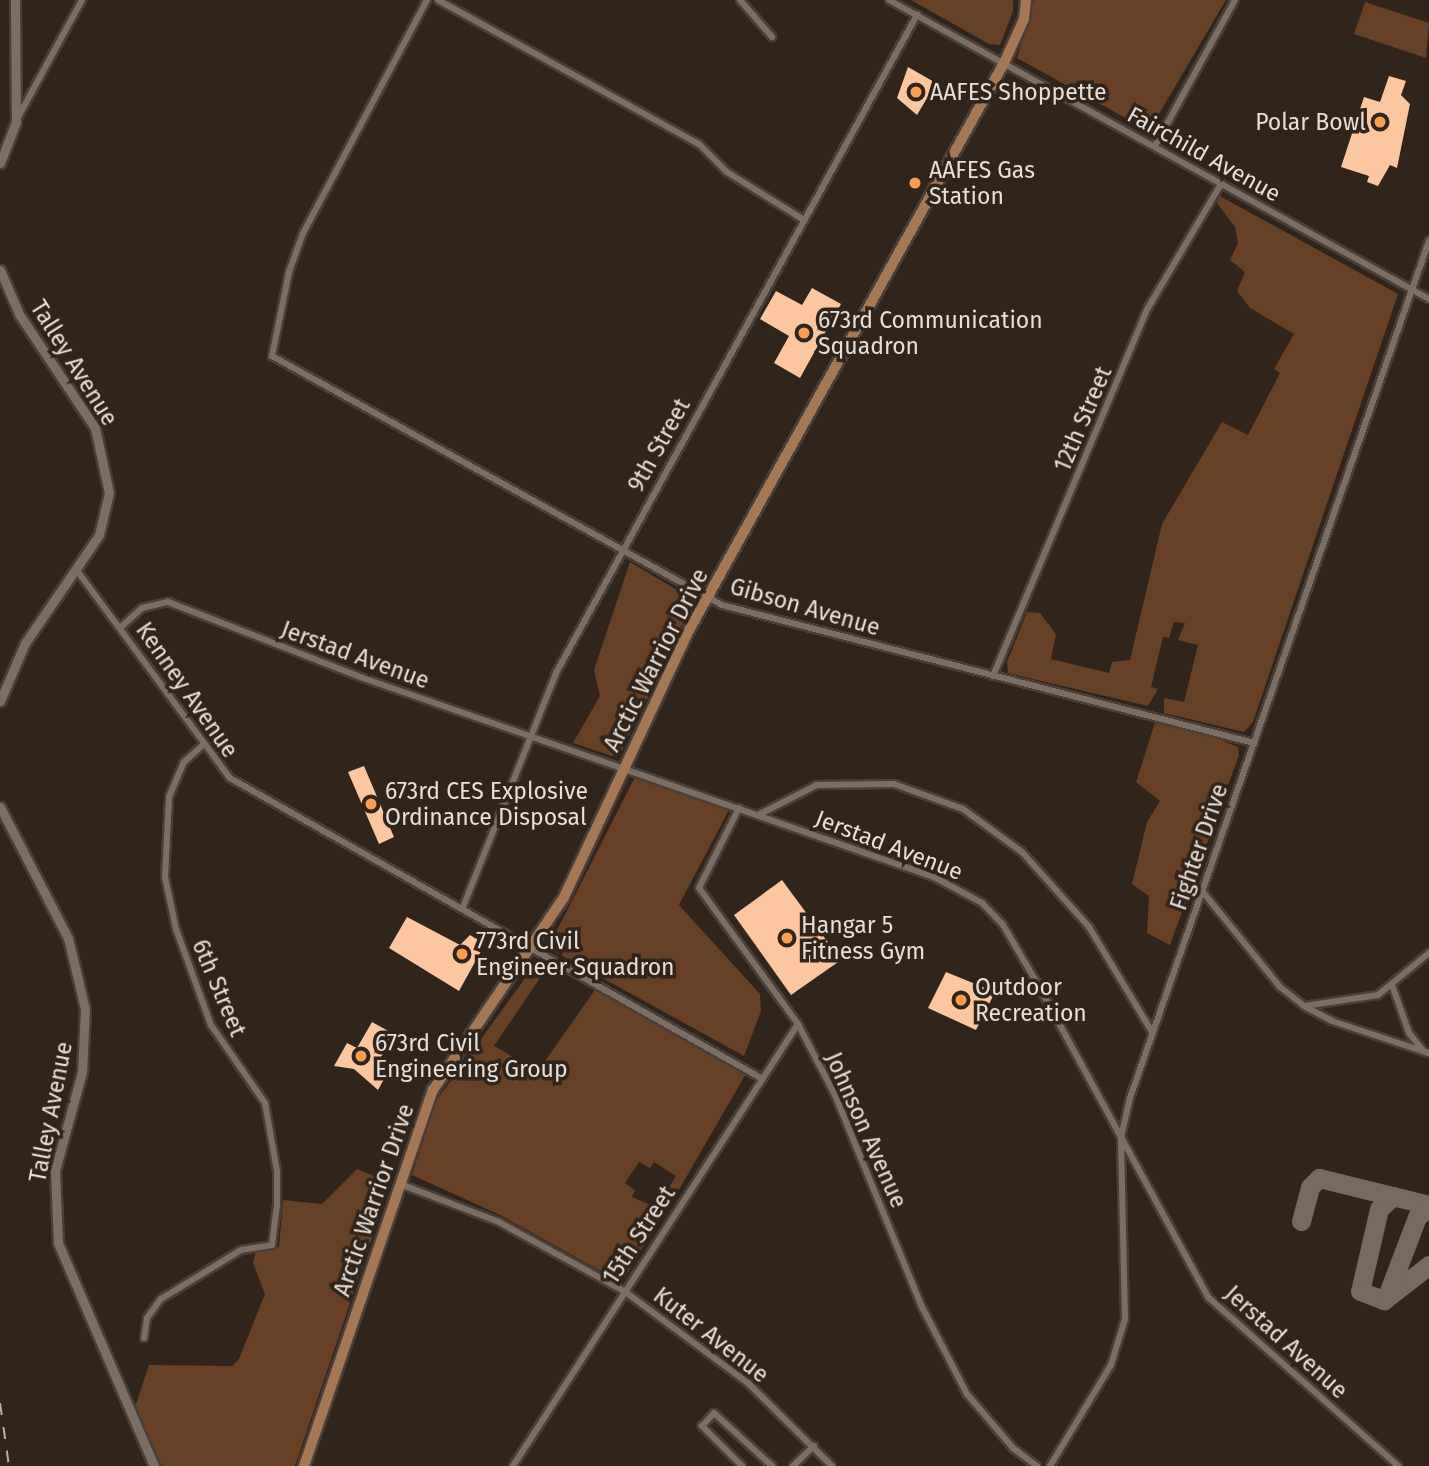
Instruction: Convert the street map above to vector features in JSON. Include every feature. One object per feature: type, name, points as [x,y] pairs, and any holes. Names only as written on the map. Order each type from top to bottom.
[{"type":"main road","name":"Arctic Warrior Drive","points":[[304,1466],[433,1090],[564,897],[622,768],[709,596],[1004,63],[1024,19],[1026,0]]},
{"type":"street","points":[[15,0],[16,122]]},
{"type":"street","points":[[0,163],[16,122],[82,0]]},
{"type":"street","name":"Gibson Avenue","points":[[427,0],[303,233],[272,356],[738,611],[1254,743]]},
{"type":"street","points":[[438,0],[699,144],[727,173],[804,220]]},
{"type":"street","points":[[740,0],[772,37]]},
{"type":"street","name":"Fairchild Avenue","points":[[889,0],[1429,299]]},
{"type":"street","points":[[1154,146],[1235,0]]},
{"type":"street","name":"9th Street","points":[[463,907],[527,734],[621,548],[917,16]]},
{"type":"street","name":"12th Street","points":[[993,676],[1148,309],[1221,184]]},
{"type":"street","name":"Fighter Drive","points":[[1050,1466],[1111,1365],[1125,1320],[1121,1137],[1152,1032],[1429,241]]},
{"type":"street","name":"Talley Avenue","points":[[0,270],[19,314],[102,446],[108,507],[78,572],[25,643],[0,701]]},
{"type":"street","name":"Kenney Avenue","points":[[78,572],[121,627],[203,745],[230,778],[463,907],[761,1078]]},
{"type":"street","name":"Jerstad Avenue","points":[[121,627],[153,603],[168,602],[527,734],[934,877],[982,903],[1003,925],[1209,1298],[1398,1466]]},
{"type":"street","name":"6th Street","points":[[144,1338],[147,1318],[160,1299],[241,1250],[272,1245],[277,1171],[264,1103],[211,1025],[176,929],[165,877],[169,797],[184,762],[203,745]]},
{"type":"street","points":[[760,814],[817,785],[894,784],[962,809],[1022,852],[1090,927],[1152,1032]]},
{"type":"street","name":"Talley Avenue","points":[[0,807],[68,938],[85,1009],[82,1072],[55,1171],[58,1243],[154,1466]]},
{"type":"street","name":"Johnson Avenue","points":[[739,808],[699,888],[799,1024],[835,1095],[921,1306],[967,1394],[1013,1448],[1037,1466]]},
{"type":"street","points":[[1202,891],[1280,987],[1304,1006],[1332,1021],[1426,1052]]},
{"type":"street","points":[[1304,1006],[1364,1000],[1392,985],[1429,953]]},
{"type":"street","points":[[1392,985],[1409,1034],[1426,1052]]},
{"type":"street","name":"15th Street","points":[[513,1466],[761,1078],[799,1024]]},
{"type":"street","name":"Kuter Avenue","points":[[400,1184],[499,1222],[624,1291],[712,1354],[814,1446],[832,1466]]},
{"type":"street","points":[[742,1466],[702,1426],[715,1413],[772,1466]]},
{"type":"street","points":[[793,1466],[814,1446]]},
{"type":"shaded area","points":[[911,0],[1013,0],[1013,11],[1000,45],[989,44]]},
{"type":"shaded area","points":[[1034,0],[1226,0],[1149,131],[1017,58]]},
{"type":"shaded area","points":[[1365,2],[1429,23],[1426,58],[1354,34]]},
{"type":"shaded area","points":[[1218,195],[1398,294],[1253,722],[1244,732],[1164,713],[1164,698],[1184,702],[1198,645],[1178,640],[1185,623],[1174,622],[1169,638],[1163,637],[1151,687],[1158,689],[1148,706],[1008,673],[1007,662],[1027,612],[1040,613],[1056,634],[1051,659],[1109,673],[1112,662],[1130,660],[1162,524],[1222,422],[1248,435],[1280,373],[1274,369],[1294,334],[1250,308],[1237,291],[1245,272],[1230,260],[1238,243],[1235,227],[1217,203]]},
{"type":"shaded area","points":[[630,562],[694,600],[621,753],[612,756],[573,743],[600,696],[594,670]]},
{"type":"shaded area","points":[[1155,723],[1216,738],[1238,747],[1239,755],[1170,945],[1147,933],[1149,896],[1132,884],[1147,822],[1160,801],[1136,782]]},
{"type":"shaded area","points":[[636,775],[730,808],[679,905],[760,994],[761,1011],[744,1056],[548,948]]},
{"type":"shaded area","points":[[542,955],[563,978],[542,975],[494,1046],[538,1071],[597,987],[747,1072],[673,1200],[662,1198],[676,1176],[654,1162],[650,1168],[639,1162],[625,1183],[635,1190],[632,1197],[665,1211],[625,1277],[617,1280],[500,1215],[412,1175],[436,1101]]},
{"type":"shaded area","points":[[357,1169],[389,1182],[389,1188],[295,1466],[162,1466],[134,1410],[149,1365],[232,1366],[239,1359],[265,1294],[253,1263],[256,1250],[279,1247],[283,1200],[322,1204]]},
{"type":"building","name":"AAFES Shoppette","points":[[908,67],[936,83],[917,115],[897,98]]},
{"type":"building","name":"Polar Bowl","points":[[1389,76],[1406,81],[1401,95],[1410,104],[1397,168],[1390,165],[1378,186],[1367,182],[1369,176],[1341,167],[1364,97],[1380,102]]},
{"type":"building","name":"673rd Communication Squadron","points":[[812,288],[841,304],[800,378],[774,363],[789,336],[760,319],[776,291],[802,305]]},
{"type":"building","name":"673rd CES Explosive Ordinance Disposal","points":[[364,766],[394,837],[379,844],[348,772]]},
{"type":"building","name":"Hangar 5 Fitness Gym","points":[[782,880],[841,960],[791,995],[734,915]]},
{"type":"building","name":"773rd Civil Engineer Squadron","points":[[407,917],[460,945],[470,935],[485,944],[459,991],[389,948]]},
{"type":"building","name":"Outdoor Recreation","points":[[946,972],[995,992],[976,1030],[928,1008]]},
{"type":"building","name":"673rd Civil Engineering Group","points":[[372,1022],[394,1034],[377,1064],[389,1070],[378,1090],[354,1069],[334,1066],[347,1043],[357,1048]]},
{"type":"taxiway","points":[[1301,1221],[1310,1187],[1319,1178],[1429,1205]]},
{"type":"taxiway","points":[[1393,1196],[1379,1209],[1360,1291],[1384,1300],[1429,1265]]},
{"type":"taxiway","points":[[1387,1296],[1417,1217],[1429,1207]]},
{"type":"railway","points":[[0,1403],[9,1466]]},
{"type":"place","name":"AAFES Shoppette","points":[[916,92]]},
{"type":"place","name":"Polar Bowl","points":[[1380,122]]},
{"type":"place","name":"AAFES Gas Station","points":[[915,183]]},
{"type":"place","name":"673rd Communication Squadron","points":[[804,333]]},
{"type":"place","name":"673rd CES Explosive Ordinance Disposal","points":[[371,804]]},
{"type":"place","name":"Hangar 5 Fitness Gym","points":[[787,938]]},
{"type":"place","name":"773rd Civil Engineer Squadron","points":[[462,954]]},
{"type":"place","name":"Outdoor Recreation","points":[[961,1000]]},
{"type":"place","name":"673rd Civil Engineering Group","points":[[361,1056]]}]
